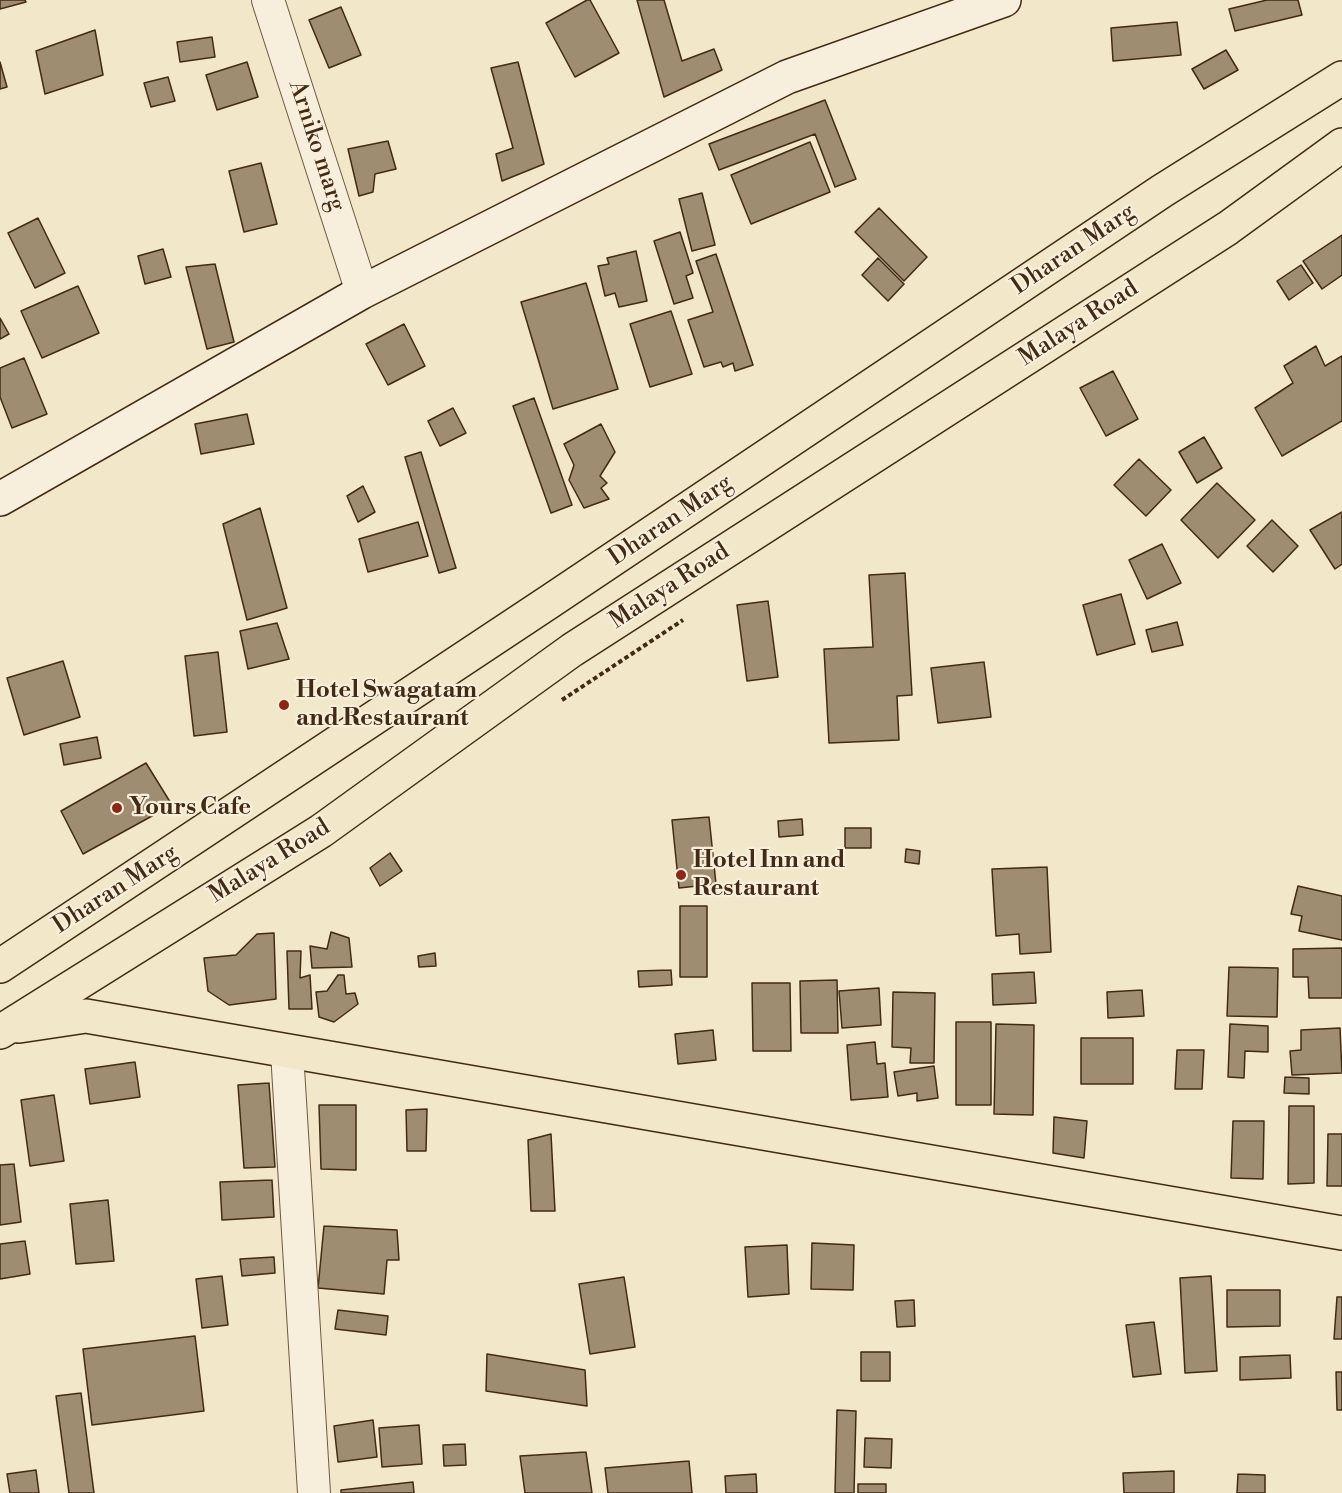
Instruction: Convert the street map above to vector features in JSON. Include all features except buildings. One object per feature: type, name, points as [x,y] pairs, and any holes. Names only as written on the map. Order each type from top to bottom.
[{"type":"main road","name":"Dharan Marg","points":[[0,966],[472,654],[1162,191],[1342,78]]},
{"type":"main road","name":"Malaya Road","points":[[2,1028],[321,831],[572,650],[1228,228],[1342,145]]},
{"type":"main road","points":[[2,1028],[86,1016],[1342,1233]]},
{"type":"street","name":"Arniko marg","points":[[268,0],[362,292]]},
{"type":"street","points":[[0,499],[362,292],[787,77],[1004,0]]},
{"type":"street","points":[[287,1052],[314,1493]]},
{"type":"path","points":[[557,704],[685,619]]},
{"type":"place","name":"Hotel Swagatam and Restaurant","points":[[284,705]]},
{"type":"place","name":"Yours Cafe","points":[[117,808]]},
{"type":"place","name":"Hotel Inn and Restaurant","points":[[681,875]]}]
